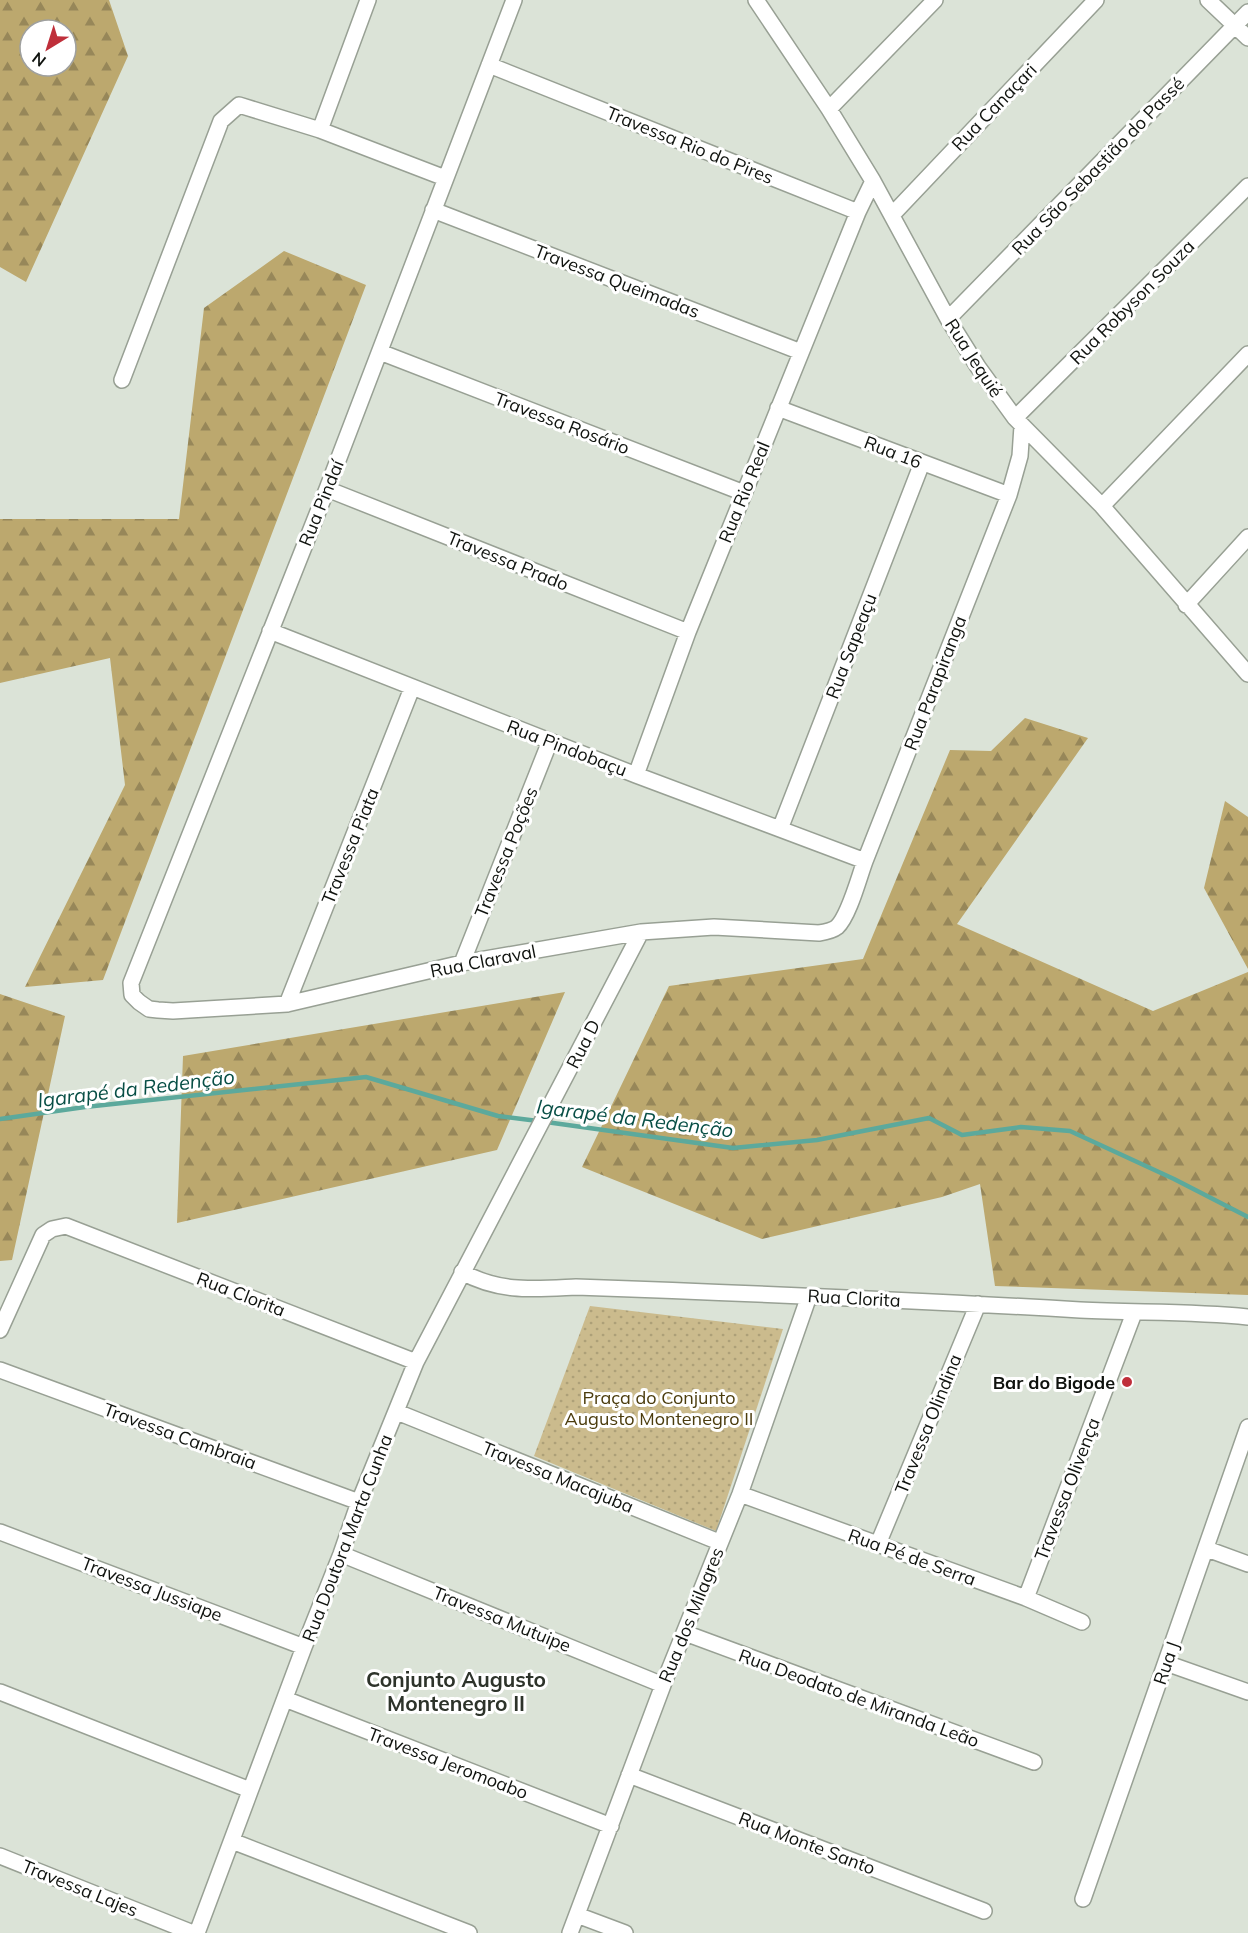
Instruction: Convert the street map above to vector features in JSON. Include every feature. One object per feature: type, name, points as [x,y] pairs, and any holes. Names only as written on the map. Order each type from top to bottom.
[{"type":"street","points":[[320,130],[368,0]]},
{"type":"street","name":"Rua Pindaí","points":[[139,1002],[132,995],[131,983],[327,489],[514,0]]},
{"type":"street","points":[[829,109],[935,0]]},
{"type":"street","name":"Rua Canaçari","points":[[892,215],[1096,0]]},
{"type":"street","points":[[1208,0],[1248,38]]},
{"type":"street","name":"Rua Jequié","points":[[763,3],[873,181],[948,319],[978,367],[1019,422],[1102,507],[1248,674]]},
{"type":"street","name":"Rua São Sebastião do Passé","points":[[948,319],[1248,12]]},
{"type":"street","name":"Travessa Rio do Pires","points":[[489,65],[858,212]]},
{"type":"street","points":[[122,380],[221,121],[239,105],[320,130],[445,178]]},
{"type":"street","points":[[858,212],[873,181]]},
{"type":"street","name":"Rua Robyson Souza","points":[[1019,422],[1248,186]]},
{"type":"street","name":"Travessa Queimadas","points":[[433,210],[801,352]]},
{"type":"street","name":"Rua Rio Real","points":[[636,775],[688,632],[858,212]]},
{"type":"street","name":"Travessa Rosário","points":[[380,352],[744,493]]},
{"type":"street","points":[[1102,507],[1248,354]]},
{"type":"street","name":"Rua 16","points":[[778,408],[1009,495]]},
{"type":"street","name":"Rua Parapiranga","points":[[830,931],[837,927],[844,918],[1009,495],[1020,456],[1019,422]]},
{"type":"street","name":"Rua Sapeaçu","points":[[780,829],[922,463]]},
{"type":"street","name":"Travessa Prado","points":[[327,489],[688,632]]},
{"type":"street","points":[[1186,605],[1248,537]]},
{"type":"street","name":"Rua Pindobaçu","points":[[270,631],[636,775],[865,861]]},
{"type":"street","name":"Travessa Piata","points":[[287,1005],[412,688]]},
{"type":"street","name":"Travessa Poções","points":[[462,963],[550,741]]},
{"type":"street","name":"Rua Claraval","points":[[139,1002],[149,1009],[173,1011],[287,1005],[462,963],[641,932],[714,927],[819,933],[830,931]]},
{"type":"street","name":"Rua D","points":[[524,1156],[641,932]]},
{"type":"street","name":"Rua Doutora Marta Cunha","points":[[195,1933],[416,1362],[524,1156]]},
{"type":"street","name":"Rua Clorita","points":[[0,1330],[43,1235],[52,1229],[66,1226],[416,1362]]},
{"type":"street","name":"Rua Clorita","points":[[462,1272],[475,1279],[508,1288],[576,1287],[809,1296],[1134,1313],[1215,1313],[1248,1317]]},
{"type":"street","name":"Rua dos Milagres","points":[[570,1933],[663,1684],[740,1494],[809,1296]]},
{"type":"street","name":"Travessa Olindina","points":[[878,1544],[978,1304]]},
{"type":"street","name":"Travessa Olivença","points":[[1026,1598],[1134,1313]]},
{"type":"street","name":"Travessa Cambraia","points":[[0,1370],[360,1502]]},
{"type":"street","name":"Travessa Macajuba","points":[[397,1413],[719,1542]]},
{"type":"street","name":"Rua J","points":[[1083,1899],[1248,1427]]},
{"type":"street","name":"Rua Pé de Serra","points":[[740,1494],[1026,1598],[1082,1622]]},
{"type":"street","name":"Travessa Jussiape","points":[[0,1532],[304,1647]]},
{"type":"street","points":[[1207,1549],[1248,1564]]},
{"type":"street","name":"Travessa Mutuipe","points":[[341,1554],[663,1684]]},
{"type":"street","name":"Rua Deodato de Miranda Leão","points":[[685,1633],[1034,1762]]},
{"type":"street","points":[[1166,1663],[1248,1692]]},
{"type":"street","points":[[0,1692],[250,1790]]},
{"type":"street","name":"Travessa Jeromoabo","points":[[285,1699],[611,1826]]},
{"type":"street","name":"Rua Monte Santo","points":[[629,1775],[984,1911]]},
{"type":"street","points":[[232,1841],[469,1933]]},
{"type":"street","name":"Travessa Lajes","points":[[0,1856],[195,1933]]},
{"type":"street","points":[[577,1915],[625,1933]]},
{"type":"green space","points":[[0,0],[109,0],[128,56],[26,282],[0,267]]},
{"type":"green space","points":[[284,251],[366,285],[103,980],[25,987],[125,785],[110,658],[0,683],[0,519],[179,519],[204,308]]},
{"type":"green space","points":[[1025,718],[1088,738],[957,924],[1153,1011],[1248,972],[1248,1295],[995,1286],[980,1184],[942,1197],[762,1239],[582,1167],[669,986],[863,959],[950,750],[991,751]]},
{"type":"green space","points":[[1225,801],[1248,817],[1248,969],[1204,888]]},
{"type":"green space","points":[[565,992],[497,1150],[177,1223],[183,1056]]},
{"type":"green space","points":[[0,994],[65,1016],[12,1260],[0,1261]]},
{"type":"green space","name":"Praça do Conjunto Augusto Montenegro II","points":[[590,1306],[783,1329],[716,1531],[534,1456]]},
{"type":"waterway","name":"Igarapé da Redenção","points":[[0,1119],[85,1107],[366,1077],[498,1116],[538,1121]]},
{"type":"waterway","name":"Igarapé da Redenção","points":[[546,1122],[733,1148],[817,1140],[929,1118],[962,1135],[1021,1127],[1070,1131],[1174,1179],[1248,1217]]},
{"type":"place","name":"Bar do Bigode","points":[[1127,1382]]},
{"type":"district","name":"Conjunto Augusto Montenegro II","points":[[456,1691]]}]
